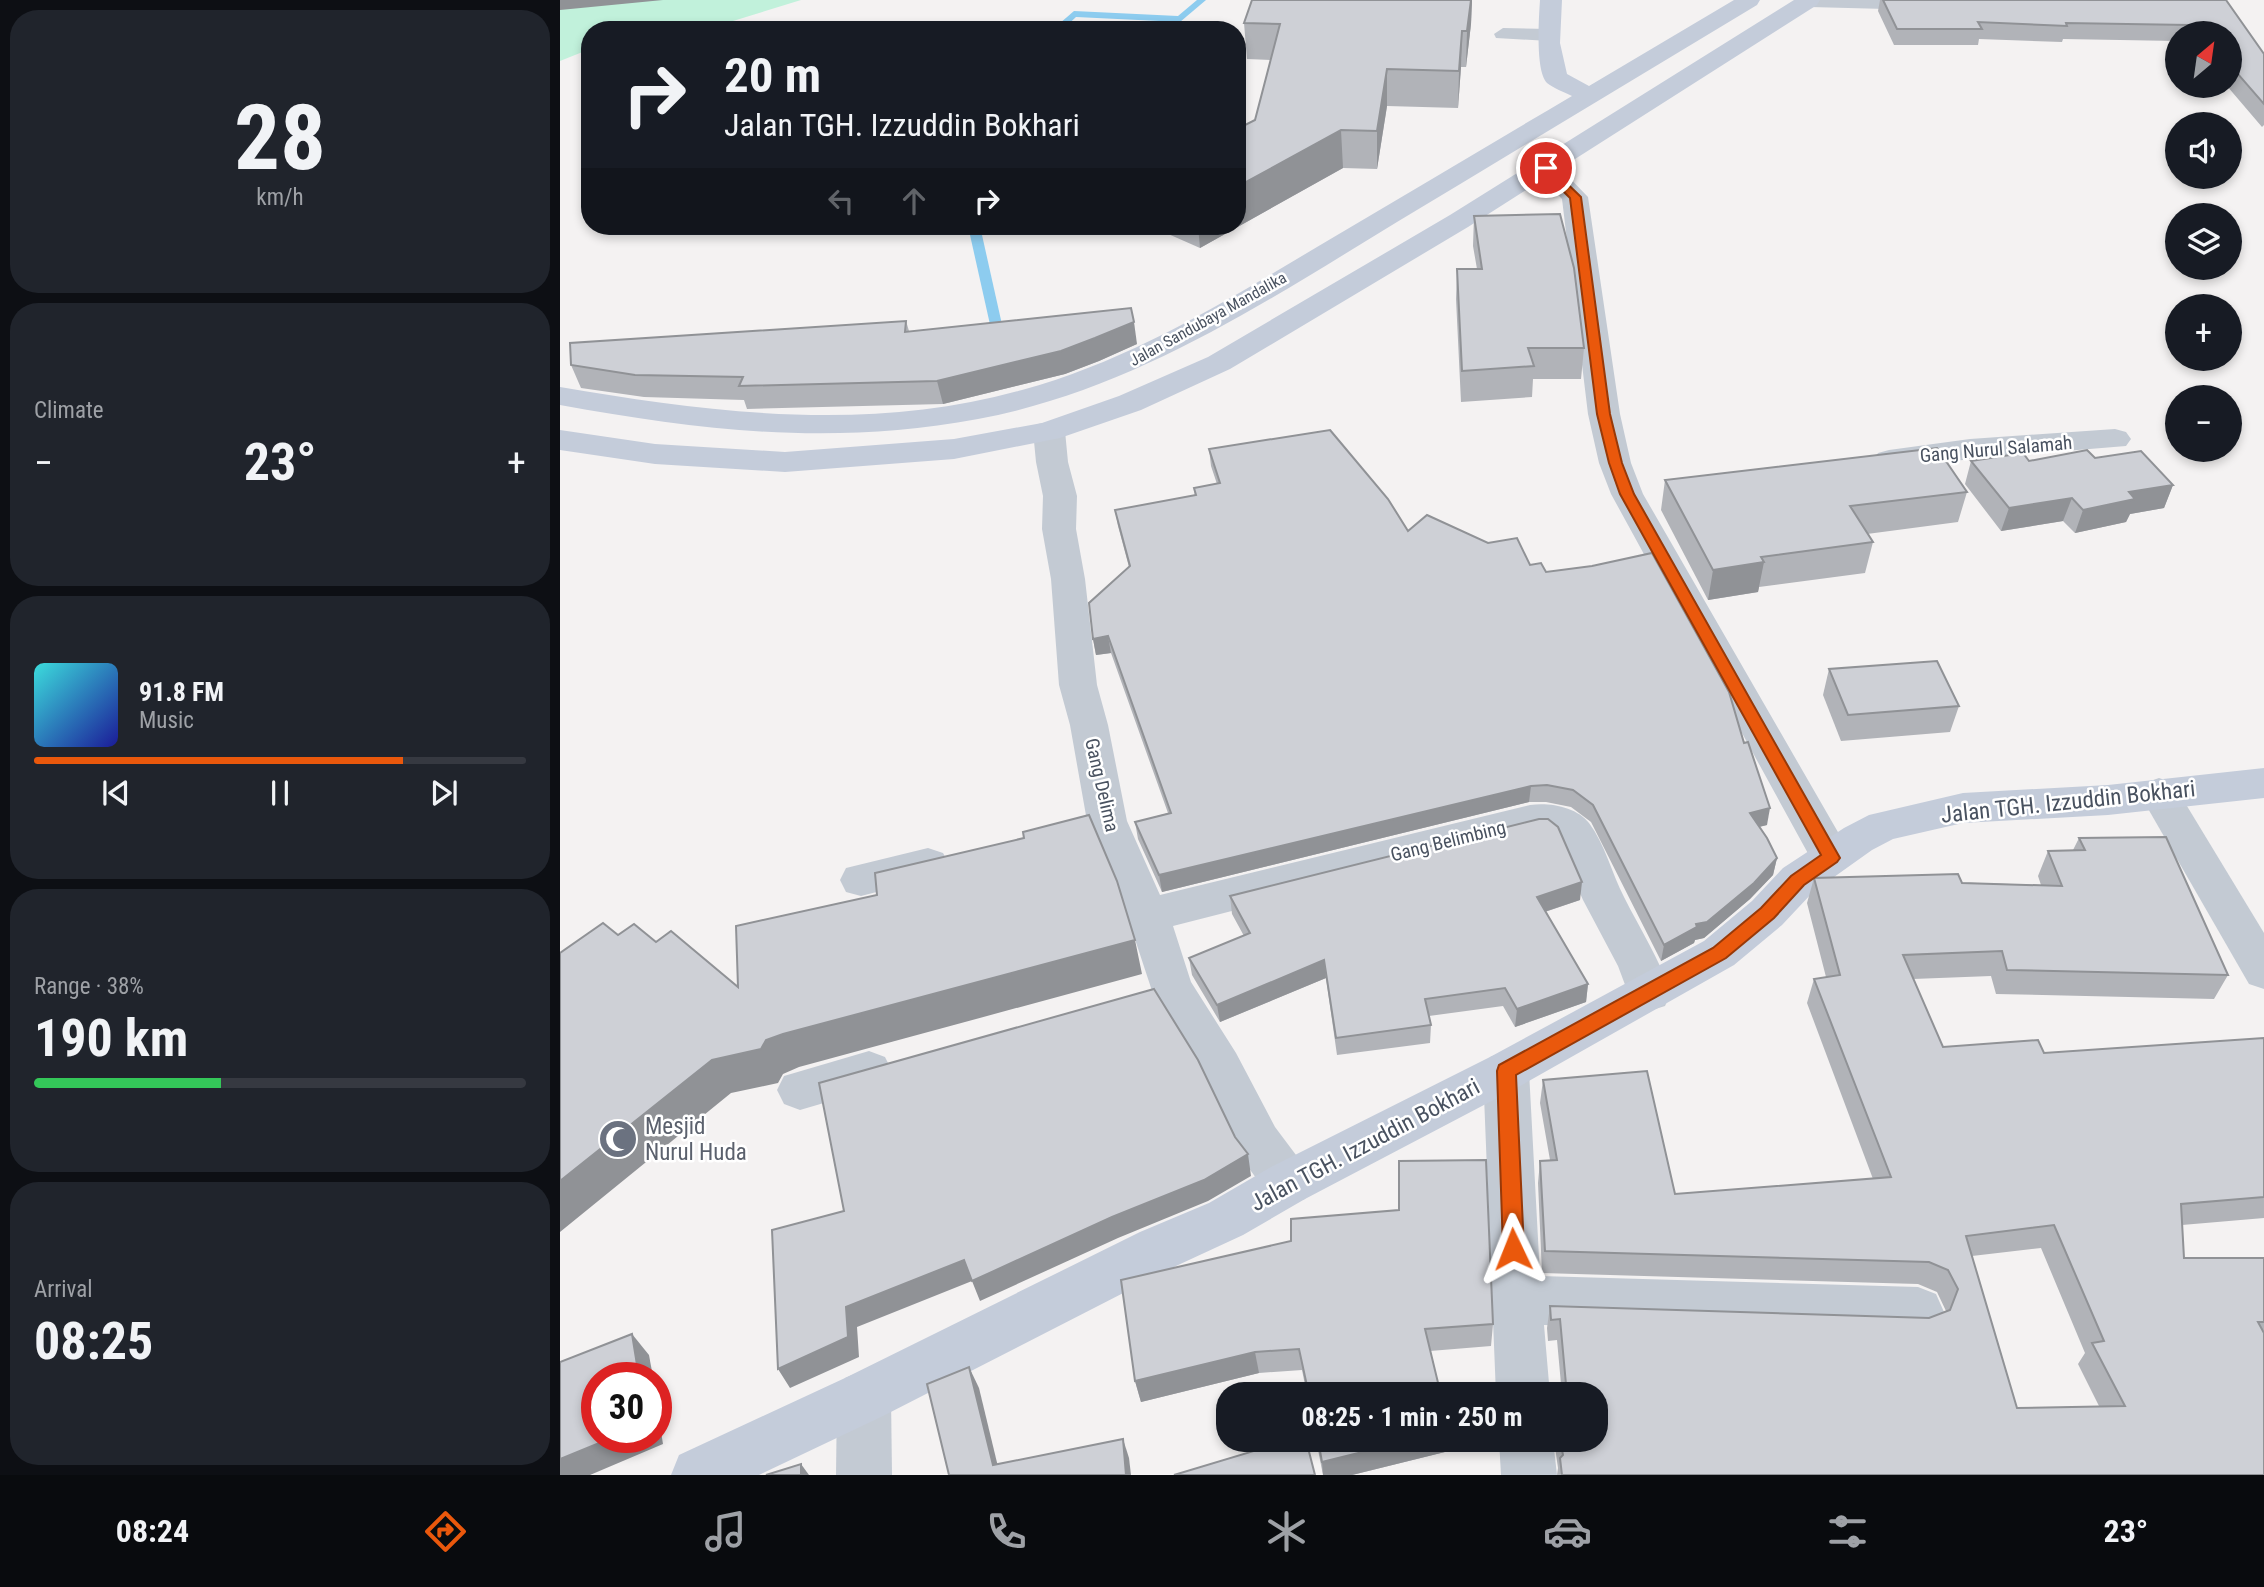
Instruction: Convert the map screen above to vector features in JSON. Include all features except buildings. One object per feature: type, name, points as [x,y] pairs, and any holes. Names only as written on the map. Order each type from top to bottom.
[{"type":"main road","points":[[1550,0],[1550,53],[1556,78],[1590,96]]},
{"type":"main road","name":"Jalan Sandubaya Mandalika","points":[[560,396],[692,418],[779,424],[912,420],[958,414],[1026,398],[1119,368],[1177,340],[1749,0]]},
{"type":"main road","points":[[560,440],[655,454],[785,462],[954,449],[1049,431],[1130,403],[1219,363],[1600,135],[1810,0]]},
{"type":"main road","points":[[1553,117],[1600,135]]},
{"type":"main road","name":"Jalan TGH. Izzuddin Bokhari","points":[[699,1475],[864,1398],[1158,1249],[1226,1219],[1288,1183],[1506,1071],[1649,993],[1719,953],[1767,913],[1798,880],[1883,826],[1963,808],[2095,801],[2264,783]]},
{"type":"street","points":[[1810,0],[1924,3]]},
{"type":"street","points":[[1546,168],[1575,197],[1604,414],[1615,463],[1641,493],[1831,858]]},
{"type":"street","name":"Gang Delima","points":[[1049,431],[1052,462],[1060,496],[1059,529],[1069,579],[1078,685],[1089,725],[1087,826],[1148,915],[1152,992],[1220,1067],[1258,1142],[1288,1183]]},
{"type":"street","name":"Gang Nurul Salamah","points":[[1860,464],[1970,449],[2115,439]]},
{"type":"street","points":[[2159,793],[2264,971]]},
{"type":"street","name":"Gang Belimbing","points":[[1148,915],[1530,820],[1553,820],[1568,826],[1575,834],[1604,900],[1639,964],[1649,993]]},
{"type":"street","points":[[861,880],[964,855]]},
{"type":"street","points":[[800,1090],[904,1061]]},
{"type":"street","points":[[1506,1071],[1522,1382]]},
{"type":"street","points":[[1516,1300],[1918,1312]]},
{"type":"street","points":[[864,1398],[864,1475]]},
{"type":"street","points":[[1527,1452],[1529,1475]]},
{"type":"lane","points":[[1503,34],[1549,35]]},
{"type":"green space","points":[[560,0],[801,0],[733,21],[581,21],[581,53],[560,61]]},
{"type":"waterway","points":[[1066,21],[1074,14],[1180,19],[1202,0]]},
{"type":"waterway","points":[[976,235],[999,338]]},
{"type":"place","name":"Mesjid Nurul Huda","points":[[618,1139]]},
{"type":"route","points":[[1513,1249],[1506,1071],[1719,953],[1767,913],[1798,880],[1831,858],[1627,494],[1615,463],[1604,414],[1575,197],[1546,168]]}]
